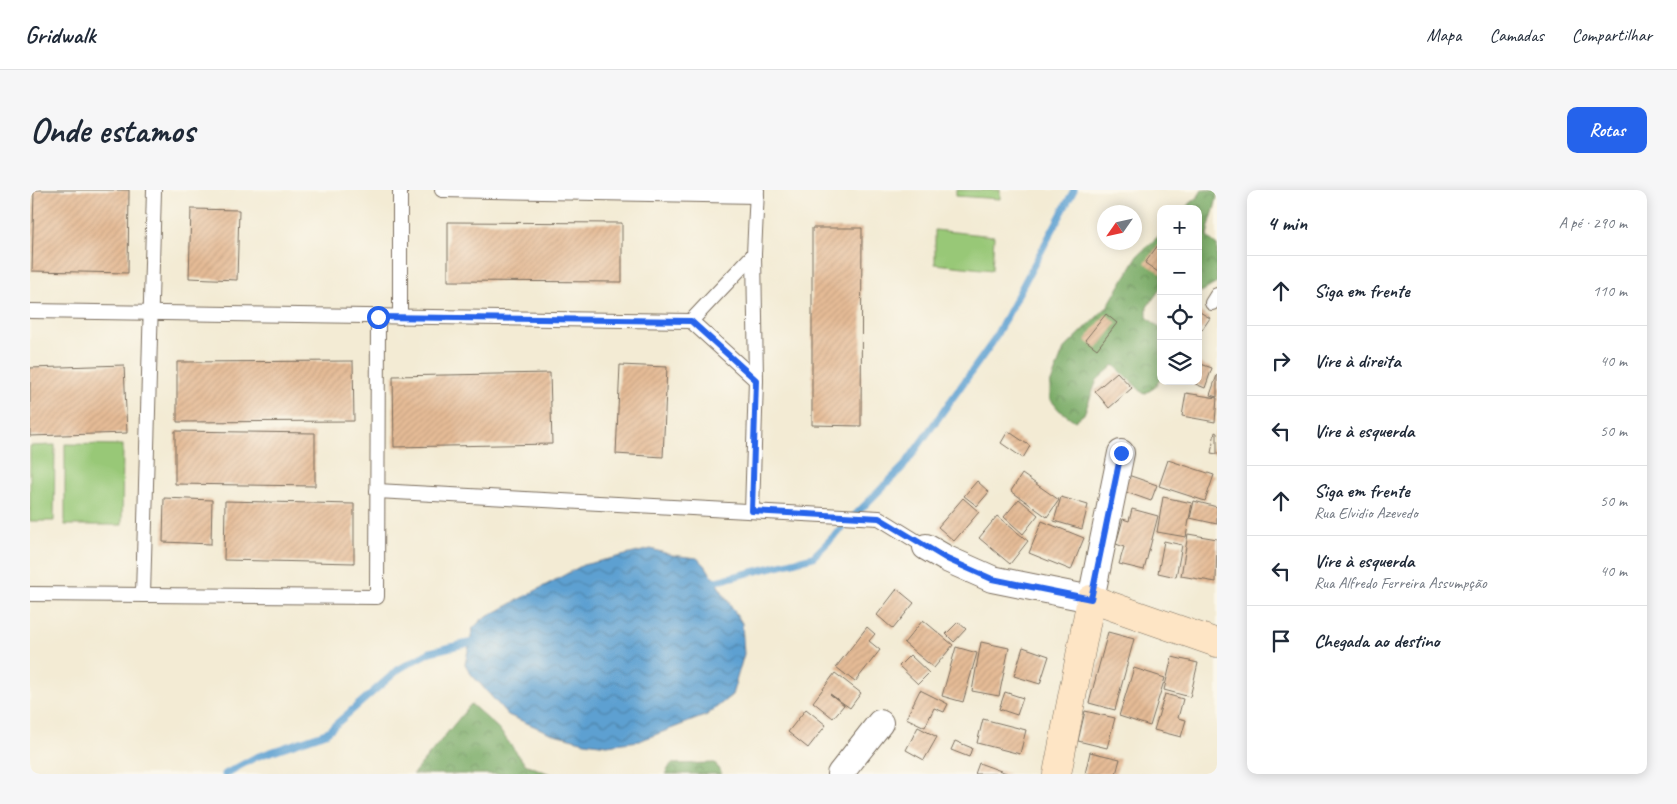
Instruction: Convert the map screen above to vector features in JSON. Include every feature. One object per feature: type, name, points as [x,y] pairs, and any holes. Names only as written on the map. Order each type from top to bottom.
[{"type":"street","points":[[1057,774],[1121,453]]},
{"type":"street","points":[[926,547],[947,559],[992,579],[1091,599],[1217,644]]},
{"type":"street","points":[[840,774],[880,723]]},
{"type":"lane","points":[[143,595],[154,190]]},
{"type":"lane","points":[[400,190],[400,317]]},
{"type":"lane","points":[[442,190],[757,193],[754,254],[756,380],[752,511]]},
{"type":"lane","points":[[691,321],[754,254]]},
{"type":"lane","points":[[30,311],[691,321],[756,380]]},
{"type":"lane","points":[[30,594],[377,597],[378,317]]},
{"type":"lane","points":[[377,492],[879,518],[926,547]]},
{"type":"green space","points":[[956,190],[1000,190],[1000,199],[956,196]]},
{"type":"green space","points":[[1202,190],[1217,190],[1216,202],[1207,237],[1217,245],[1217,283],[1202,291],[1202,205],[1188,205],[1197,198]]},
{"type":"green space","points":[[935,230],[994,236],[992,270],[935,264]]},
{"type":"green space","points":[[1157,238],[1157,293],[1147,307],[1147,317],[1157,326],[1157,384],[1144,394],[1114,365],[1097,380],[1084,414],[1075,421],[1059,410],[1050,399],[1050,385],[1064,349],[1107,307],[1138,255]]},
{"type":"green space","points":[[65,444],[123,445],[122,525],[65,525]]},
{"type":"green space","points":[[55,445],[54,521],[30,521],[30,446]]},
{"type":"green space","points":[[471,704],[498,728],[525,764],[550,774],[413,774]]},
{"type":"green space","points":[[715,763],[722,774],[665,774],[671,764]]},
{"type":"water","points":[[651,549],[672,555],[697,558],[705,565],[742,623],[744,654],[732,695],[707,715],[639,741],[607,745],[585,742],[550,733],[508,715],[471,674],[465,664],[473,628],[481,620],[583,565]]},
{"type":"building","points":[[34,190],[129,190],[128,273],[32,271]]},
{"type":"building","points":[[191,209],[239,210],[237,280],[189,278]]},
{"type":"building","points":[[448,222],[622,223],[622,282],[448,281]]},
{"type":"building","points":[[812,228],[862,228],[861,426],[812,425]]},
{"type":"building","points":[[1157,246],[1157,271],[1145,263]]},
{"type":"building","points":[[1202,313],[1210,318],[1202,330]]},
{"type":"building","points":[[1106,314],[1117,323],[1097,349],[1085,340]]},
{"type":"building","points":[[353,361],[354,421],[177,422],[177,362]]},
{"type":"building","points":[[1202,364],[1212,368],[1205,388],[1198,385],[1202,385]]},
{"type":"building","points":[[124,365],[127,433],[30,436],[30,368]]},
{"type":"building","points":[[620,365],[667,367],[663,457],[616,454]]},
{"type":"building","points":[[1117,372],[1132,388],[1109,408],[1095,391]]},
{"type":"building","points":[[550,373],[552,444],[394,447],[393,376]]},
{"type":"building","points":[[1217,375],[1217,397],[1210,395]]},
{"type":"building","points":[[1186,393],[1217,398],[1215,422],[1182,416]]},
{"type":"building","points":[[175,431],[315,433],[315,486],[175,484]]},
{"type":"building","points":[[1008,431],[1030,446],[1023,458],[1001,443]]},
{"type":"building","points":[[1215,432],[1217,433],[1217,454],[1211,453]]},
{"type":"building","points":[[1168,460],[1214,475],[1205,501],[1159,486]]},
{"type":"building","points":[[1022,474],[1059,500],[1047,517],[1011,491]]},
{"type":"building","points":[[1128,475],[1157,485],[1151,501],[1123,491]]},
{"type":"building","points":[[977,481],[989,492],[977,506],[964,496]]},
{"type":"building","points":[[1061,497],[1088,505],[1082,529],[1054,521]]},
{"type":"building","points":[[1163,497],[1192,503],[1186,537],[1157,532]]},
{"type":"building","points":[[164,498],[212,500],[211,544],[163,542]]},
{"type":"building","points":[[963,498],[979,512],[954,541],[938,527]]},
{"type":"building","points":[[1019,499],[1038,515],[1023,534],[1004,517]]},
{"type":"building","points":[[225,501],[354,504],[354,563],[224,560]]},
{"type":"building","points":[[1194,501],[1217,507],[1217,524],[1190,518]]},
{"type":"building","points":[[1132,509],[1158,516],[1144,570],[1119,564],[1124,547],[1116,544],[1123,519],[1129,521]]},
{"type":"building","points":[[997,516],[1028,541],[1010,564],[979,538]]},
{"type":"building","points":[[1042,521],[1084,538],[1071,570],[1029,553]]},
{"type":"building","points":[[1188,534],[1217,539],[1216,582],[1181,576]]},
{"type":"building","points":[[1164,541],[1182,545],[1176,577],[1158,573]]},
{"type":"building","points":[[897,589],[914,603],[893,629],[877,615]]},
{"type":"building","points":[[923,620],[953,645],[934,668],[904,643]]},
{"type":"building","points":[[958,622],[966,629],[954,642],[946,634]]},
{"type":"building","points":[[867,627],[875,634],[869,641],[880,650],[855,682],[836,667]]},
{"type":"building","points":[[1108,632],[1134,639],[1115,710],[1089,703]]},
{"type":"building","points":[[981,642],[1009,648],[999,696],[972,691]]},
{"type":"building","points":[[956,647],[977,653],[963,702],[942,696]]},
{"type":"building","points":[[1023,647],[1049,656],[1040,684],[1014,676]]},
{"type":"building","points":[[910,655],[929,673],[918,684],[899,666]]},
{"type":"building","points":[[1172,657],[1198,663],[1190,697],[1164,690]]},
{"type":"building","points":[[1134,668],[1165,678],[1150,726],[1119,716]]},
{"type":"building","points":[[835,673],[861,693],[850,708],[830,694],[844,705],[833,718],[813,702]]},
{"type":"building","points":[[920,690],[948,704],[944,712],[934,708],[925,727],[906,718]]},
{"type":"building","points":[[1005,692],[1023,698],[1017,715],[999,709]]},
{"type":"building","points":[[1165,694],[1183,699],[1178,718],[1186,720],[1181,737],[1154,730]]},
{"type":"building","points":[[806,709],[826,725],[808,748],[788,732]]},
{"type":"building","points":[[1085,711],[1115,718],[1107,748],[1078,741]]},
{"type":"building","points":[[983,719],[1026,730],[1020,754],[977,743]]},
{"type":"building","points":[[918,727],[937,737],[924,760],[906,750]]},
{"type":"building","points":[[955,741],[972,748],[969,757],[951,750]]},
{"type":"building","points":[[1090,752],[1120,759],[1116,774],[1085,774]]},
{"type":"building","points":[[979,763],[1009,774],[975,774]]},
{"type":"waterway","points":[[708,583],[813,557],[904,466],[992,343],[1074,190]]},
{"type":"waterway","points":[[225,774],[256,757],[326,733],[399,669],[430,652],[477,641]]},
{"type":"route","points":[[378,317],[691,321],[756,380],[752,511],[879,518],[947,559],[992,579],[1091,599],[1121,453]]}]
